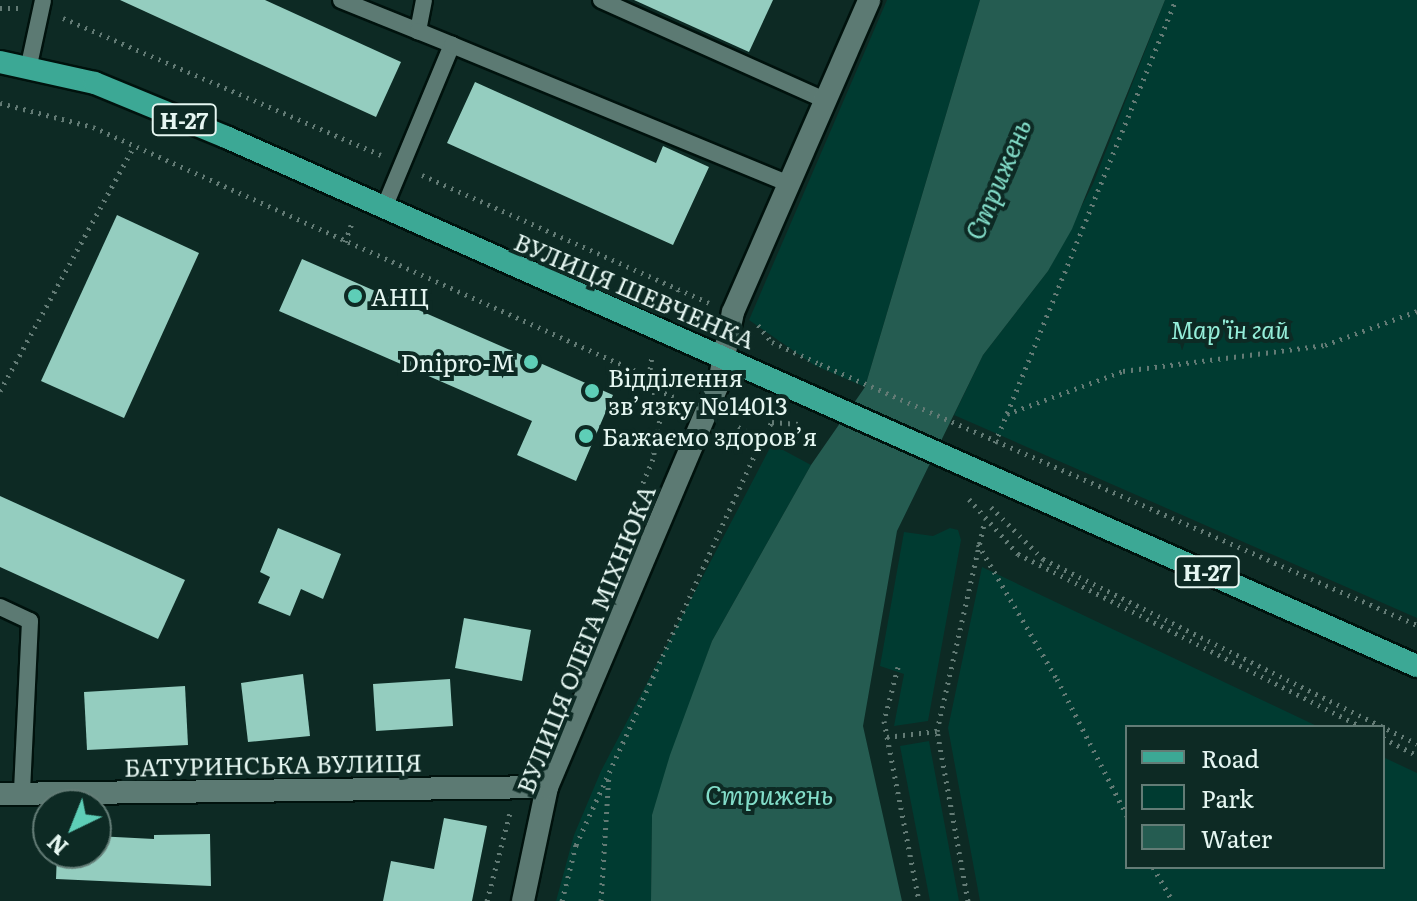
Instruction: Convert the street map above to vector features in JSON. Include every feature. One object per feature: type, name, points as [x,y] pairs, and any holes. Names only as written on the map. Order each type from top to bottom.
[{"type":"main road","name":"ВУЛИЦЯ ШЕВЧЕНКА","points":[[0,62],[29,65],[95,83],[809,392],[1417,666]]},
{"type":"street","name":"ВУЛИЦЯ ОЛЕГА МІХНЮКА","points":[[523,901],[547,787],[638,580],[719,382],[733,312],[869,0]]},
{"type":"street","name":"БАТУРИНСЬКА ВУЛИЦЯ","points":[[11,794],[547,787]]},
{"type":"lane","points":[[341,0],[789,184]]},
{"type":"lane","points":[[418,31],[424,0]]},
{"type":"lane","points":[[601,0],[825,100]]},
{"type":"lane","points":[[29,65],[42,4]]},
{"type":"lane","points":[[384,208],[452,45]]},
{"type":"lane","points":[[0,607],[30,621],[11,794]]},
{"type":"path","points":[[992,440],[1006,414],[1176,0]]},
{"type":"path","points":[[42,4],[712,304]]},
{"type":"path","points":[[0,103],[93,127],[649,377],[657,390],[659,435],[636,501]]},
{"type":"path","points":[[0,391],[134,146]]},
{"type":"path","points":[[345,242],[353,220]]},
{"type":"path","points":[[672,305],[678,290]]},
{"type":"path","points":[[1006,414],[1123,371],[1325,345],[1417,311]]},
{"type":"path","points":[[756,322],[772,342],[1417,625]]},
{"type":"path","points":[[649,377],[651,355]]},
{"type":"path","points":[[657,390],[674,397]]},
{"type":"path","points":[[562,901],[576,845],[762,439],[772,422],[796,422]]},
{"type":"path","points":[[738,427],[762,439]]},
{"type":"path","points":[[963,496],[1018,554],[1358,725]]},
{"type":"path","points":[[985,501],[1043,559],[1379,725]]},
{"type":"path","points":[[968,901],[937,731],[985,520]]},
{"type":"path","points":[[978,543],[1057,679],[1125,812]]},
{"type":"path","points":[[898,667],[884,721],[919,901]]},
{"type":"path","points":[[1385,728],[1417,744]]},
{"type":"path","points":[[887,737],[937,731]]},
{"type":"path","points":[[1385,739],[1417,755]]},
{"type":"path","points":[[601,901],[610,768]]},
{"type":"path","points":[[1154,869],[1173,901]]},
{"type":"green space","points":[[887,0],[980,0],[865,387],[814,365],[749,320]]},
{"type":"green space","name":"Мар'їн гай","points":[[1165,0],[1417,0],[1417,618],[954,415],[983,355],[1048,271],[1093,184]]},
{"type":"green space","points":[[772,444],[811,465],[712,641],[652,815],[651,901],[556,901],[574,835],[601,771]]},
{"type":"green space","points":[[950,528],[958,530],[961,540],[928,721],[894,726],[904,674],[880,666],[904,532],[933,536]]},
{"type":"green space","points":[[982,567],[1315,725],[1125,725],[1125,869],[1385,869],[1385,758],[1417,773],[1417,901],[980,901],[948,728]]},
{"type":"green space","points":[[929,741],[959,901],[930,901],[900,746]]},
{"type":"water","name":"Стрижень","points":[[980,0],[1165,0],[1072,229],[1048,271],[983,355],[897,531],[863,726],[902,901],[651,901],[652,815],[670,755],[712,641],[811,465],[865,387]]},
{"type":"building","points":[[120,0],[265,0],[401,62],[376,117]]},
{"type":"building","points":[[634,0],[773,0],[749,52]]},
{"type":"building","points":[[475,82],[656,163],[663,146],[709,167],[673,245],[447,143]]},
{"type":"building","points":[[117,215],[199,253],[124,418],[41,381]]},
{"type":"building","points":[[302,259],[613,395],[576,481],[517,455],[532,421],[279,311]]},
{"type":"building","points":[[0,496],[185,580],[158,639],[0,567]]},
{"type":"building","points":[[278,528],[341,554],[323,599],[301,589],[290,616],[258,603],[270,577],[260,572]]},
{"type":"building","points":[[464,618],[531,630],[522,681],[455,668]]},
{"type":"building","points":[[303,674],[310,736],[248,742],[241,683]]},
{"type":"building","points":[[450,679],[453,726],[376,731],[373,684]]},
{"type":"building","points":[[185,686],[188,745],[87,750],[84,692]]},
{"type":"building","points":[[444,818],[487,826],[472,901],[383,901],[391,861],[434,869]]},
{"type":"building","points":[[210,834],[211,886],[56,879],[56,869],[112,869],[112,837],[154,839],[154,835]]},
{"type":"place","name":"АНЦ","points":[[355,296]]},
{"type":"place","name":"Dnipro-M","points":[[531,362]]},
{"type":"place","name":"Відділення зв’язку №14013","points":[[592,391]]},
{"type":"place","name":"Бажаємо здоров’я","points":[[586,436]]}]
